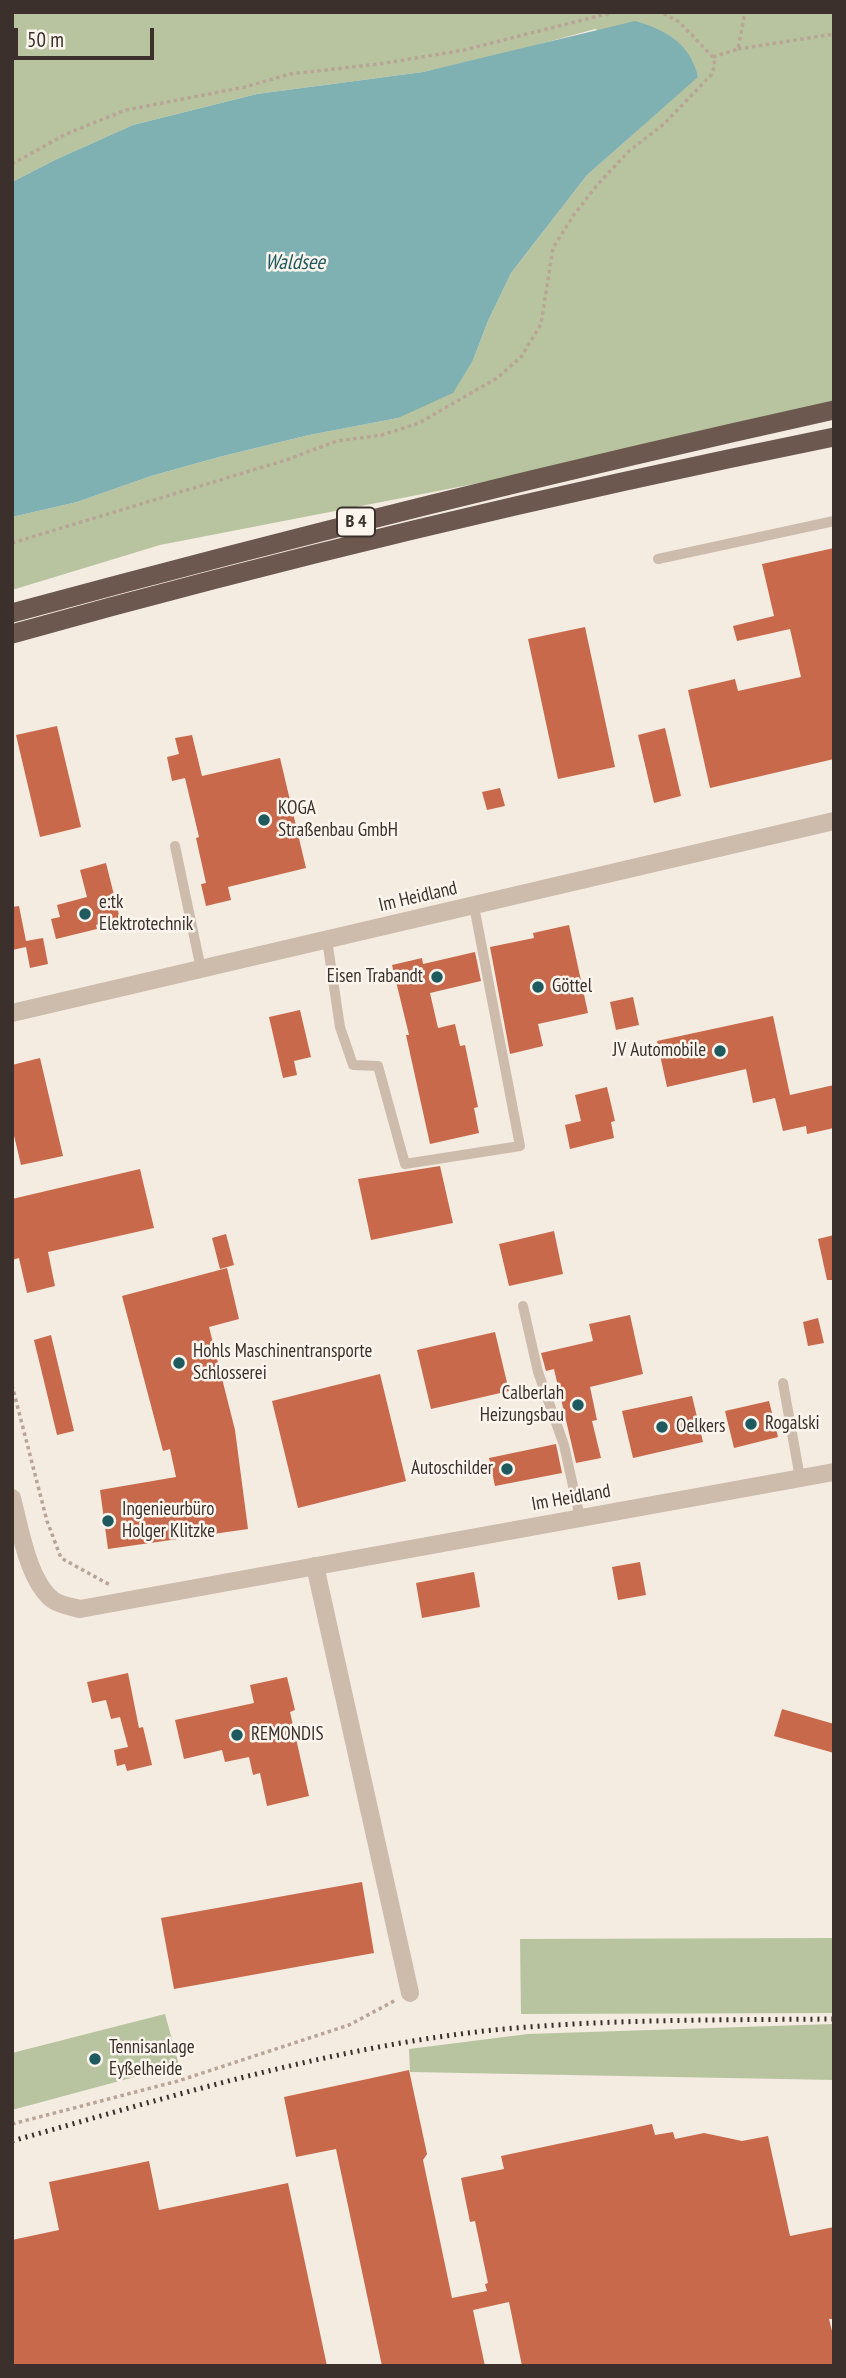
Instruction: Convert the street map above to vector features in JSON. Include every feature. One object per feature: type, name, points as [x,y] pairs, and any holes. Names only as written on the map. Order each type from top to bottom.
[{"type":"highway","name":"B 4","points":[[12,613],[248,549],[834,410]]},
{"type":"highway","name":"B 4","points":[[12,634],[195,583],[445,522],[682,467],[834,437]]},
{"type":"street","name":"Im Heidland","points":[[12,1013],[834,821]]},
{"type":"street","name":"Im Heidland","points":[[12,1497],[38,1583],[54,1602],[80,1609],[834,1472]]},
{"type":"street","points":[[315,1566],[410,1993]]},
{"type":"lane","points":[[658,559],[834,521]]},
{"type":"lane","points":[[175,846],[201,970]]},
{"type":"lane","points":[[327,940],[340,1027],[353,1065],[378,1066],[405,1164],[520,1146],[474,905]]},
{"type":"lane","points":[[523,1306],[538,1372],[564,1445],[580,1518]]},
{"type":"lane","points":[[783,1383],[800,1478]]},
{"type":"path","points":[[12,164],[66,134],[126,110],[245,87],[290,74],[380,64],[464,50],[614,12]]},
{"type":"path","points":[[12,543],[286,460],[337,441],[382,435],[419,423],[497,378],[521,357],[541,324],[553,248],[572,216],[629,151],[664,124],[712,75],[715,65],[713,57],[679,22],[661,12]]},
{"type":"path","points":[[738,49],[745,12]]},
{"type":"path","points":[[713,57],[738,49],[834,34]]},
{"type":"path","points":[[12,1385],[47,1521],[61,1558],[119,1590]]},
{"type":"path","points":[[12,2124],[178,2081],[349,2025],[410,1993]]},
{"type":"green space","points":[[12,12],[834,12],[834,414],[160,545],[12,590],[12,517],[77,502],[151,476],[219,457],[309,435],[398,418],[473,360],[511,273],[587,175],[698,76],[595,29],[423,72],[257,94],[133,125],[12,182]]},
{"type":"green space","points":[[834,1938],[834,2013],[521,2014],[520,1939]]},
{"type":"green space","name":"Tennisanlage Eyßelheide","points":[[165,2014],[179,2065],[12,2110],[12,2053]]},
{"type":"green space","points":[[834,2024],[834,2080],[410,2072],[409,2049],[528,2034]]},
{"type":"water","name":"Waldsee","points":[[635,21],[657,29],[683,47],[698,77],[587,175],[511,273],[473,360],[453,393],[398,418],[309,435],[219,457],[151,476],[77,502],[12,517],[12,182],[133,125],[257,94],[423,72]]},
{"type":"building","points":[[834,548],[834,759],[710,788],[688,690],[735,679],[738,691],[801,677],[790,629],[737,641],[733,626],[774,616],[762,564]]},
{"type":"building","points":[[585,627],[615,767],[558,779],[528,639]]},
{"type":"building","points":[[57,726],[81,827],[40,837],[16,735]]},
{"type":"building","points":[[665,728],[681,796],[654,803],[638,735]]},
{"type":"building","points":[[192,735],[202,776],[280,758],[306,868],[228,887],[231,900],[206,906],[201,884],[206,883],[196,838],[199,837],[185,778],[172,781],[167,757],[179,754],[175,738]]},
{"type":"building","points":[[500,788],[505,806],[487,810],[482,792]]},
{"type":"building","points":[[106,863],[120,919],[96,925],[97,929],[56,939],[51,919],[60,917],[57,905],[87,897],[80,870]]},
{"type":"building","points":[[19,906],[26,941],[43,938],[48,964],[30,968],[26,947],[12,950],[12,907]]},
{"type":"building","name":"Göttel","points":[[569,925],[588,1013],[538,1024],[543,1046],[510,1054],[490,947],[534,938],[533,933]]},
{"type":"building","points":[[475,952],[481,981],[430,993],[438,1028],[455,1024],[460,1046],[465,1045],[478,1107],[474,1108],[479,1133],[430,1144],[392,965],[422,958],[423,964]]},
{"type":"building","points":[[633,997],[639,1025],[616,1030],[610,1002]]},
{"type":"building","points":[[300,1010],[311,1057],[294,1061],[297,1075],[283,1078],[269,1017]]},
{"type":"building","name":"JV Automobile","points":[[773,1016],[790,1095],[834,1085],[834,1128],[807,1134],[806,1126],[783,1131],[775,1098],[753,1103],[746,1069],[667,1087],[657,1041]]},
{"type":"building","points":[[40,1058],[63,1156],[21,1165],[12,1127],[12,1065]]},
{"type":"building","points":[[607,1087],[615,1121],[611,1122],[614,1138],[570,1149],[565,1125],[581,1121],[575,1095]]},
{"type":"building","points":[[440,1166],[453,1223],[371,1240],[358,1179]]},
{"type":"building","points":[[140,1169],[154,1228],[48,1252],[55,1286],[27,1293],[19,1258],[12,1260],[12,1199]]},
{"type":"building","points":[[554,1231],[563,1274],[509,1286],[499,1244]]},
{"type":"building","points":[[226,1234],[234,1265],[220,1269],[212,1238]]},
{"type":"building","points":[[834,1235],[834,1280],[827,1280],[818,1239]]},
{"type":"building","name":"Hohls Maschinentransporte Schlosserei","points":[[227,1268],[239,1319],[209,1327],[235,1430],[248,1529],[108,1549],[100,1490],[176,1477],[170,1449],[163,1451],[122,1296]]},
{"type":"building","points":[[630,1315],[643,1374],[590,1387],[597,1420],[592,1421],[601,1458],[576,1463],[554,1369],[546,1371],[541,1353],[593,1341],[589,1324]]},
{"type":"building","points":[[818,1318],[824,1343],[808,1346],[803,1322]]},
{"type":"building","points":[[495,1332],[509,1391],[431,1409],[417,1350]]},
{"type":"building","points":[[51,1335],[74,1431],[57,1435],[34,1340]]},
{"type":"building","points":[[380,1374],[406,1481],[298,1508],[272,1401]]},
{"type":"building","name":"Oelkers","points":[[692,1396],[703,1442],[633,1458],[622,1411]]},
{"type":"building","name":"Rogalski","points":[[769,1401],[778,1437],[734,1448],[725,1411]]},
{"type":"building","points":[[556,1444],[562,1473],[495,1486],[489,1458]]},
{"type":"building","points":[[640,1562],[646,1595],[618,1600],[612,1567]]},
{"type":"building","points":[[474,1572],[480,1607],[422,1618],[416,1583]]},
{"type":"building","points":[[128,1673],[139,1728],[143,1727],[152,1765],[127,1771],[125,1764],[117,1766],[114,1750],[128,1747],[120,1717],[111,1719],[106,1700],[92,1703],[87,1682]]},
{"type":"building","name":"REMONDIS","points":[[287,1677],[295,1710],[290,1712],[309,1796],[267,1806],[260,1773],[253,1775],[249,1757],[225,1762],[222,1750],[184,1759],[175,1720],[254,1703],[250,1685]]},
{"type":"building","points":[[782,1709],[834,1724],[834,1753],[774,1736]]},
{"type":"building","points":[[362,1882],[374,1953],[174,1989],[161,1918]]},
{"type":"building","points":[[409,2070],[427,2154],[423,2160],[452,2298],[487,2291],[485,2284],[488,2283],[475,2221],[470,2222],[461,2178],[504,2169],[501,2156],[652,2124],[655,2135],[673,2132],[675,2139],[704,2133],[742,2141],[768,2136],[790,2236],[834,2227],[834,2319],[829,2319],[834,2339],[834,2366],[522,2366],[509,2302],[473,2310],[485,2366],[382,2366],[336,2149],[296,2157],[284,2097]]},
{"type":"building","points":[[149,2161],[159,2210],[288,2183],[327,2366],[12,2366],[12,2240],[59,2230],[49,2182]]},
{"type":"railway","points":[[12,2141],[256,2074],[379,2047],[442,2037],[586,2023],[834,2019]]},
{"type":"place","name":"KOGA Straßenbau GmbH","points":[[264,820]]},
{"type":"place","name":"e:tk Elektrotechnik","points":[[85,914]]},
{"type":"place","name":"Eisen Trabandt","points":[[437,977]]},
{"type":"place","name":"Göttel","points":[[538,987]]},
{"type":"place","name":"JV Automobile","points":[[720,1051]]},
{"type":"place","name":"Hohls Maschinentransporte Schlosserei","points":[[179,1363]]},
{"type":"place","name":"Calberlah Heizungsbau","points":[[578,1405]]},
{"type":"place","name":"Rogalski","points":[[751,1424]]},
{"type":"place","name":"Oelkers","points":[[662,1427]]},
{"type":"place","name":"Autoschilder","points":[[507,1469]]},
{"type":"place","name":"Ingenieurbüro Holger Klitzke","points":[[108,1521]]},
{"type":"place","name":"REMONDIS","points":[[237,1735]]},
{"type":"place","name":"Tennisanlage Eyßelheide","points":[[95,2059]]}]
